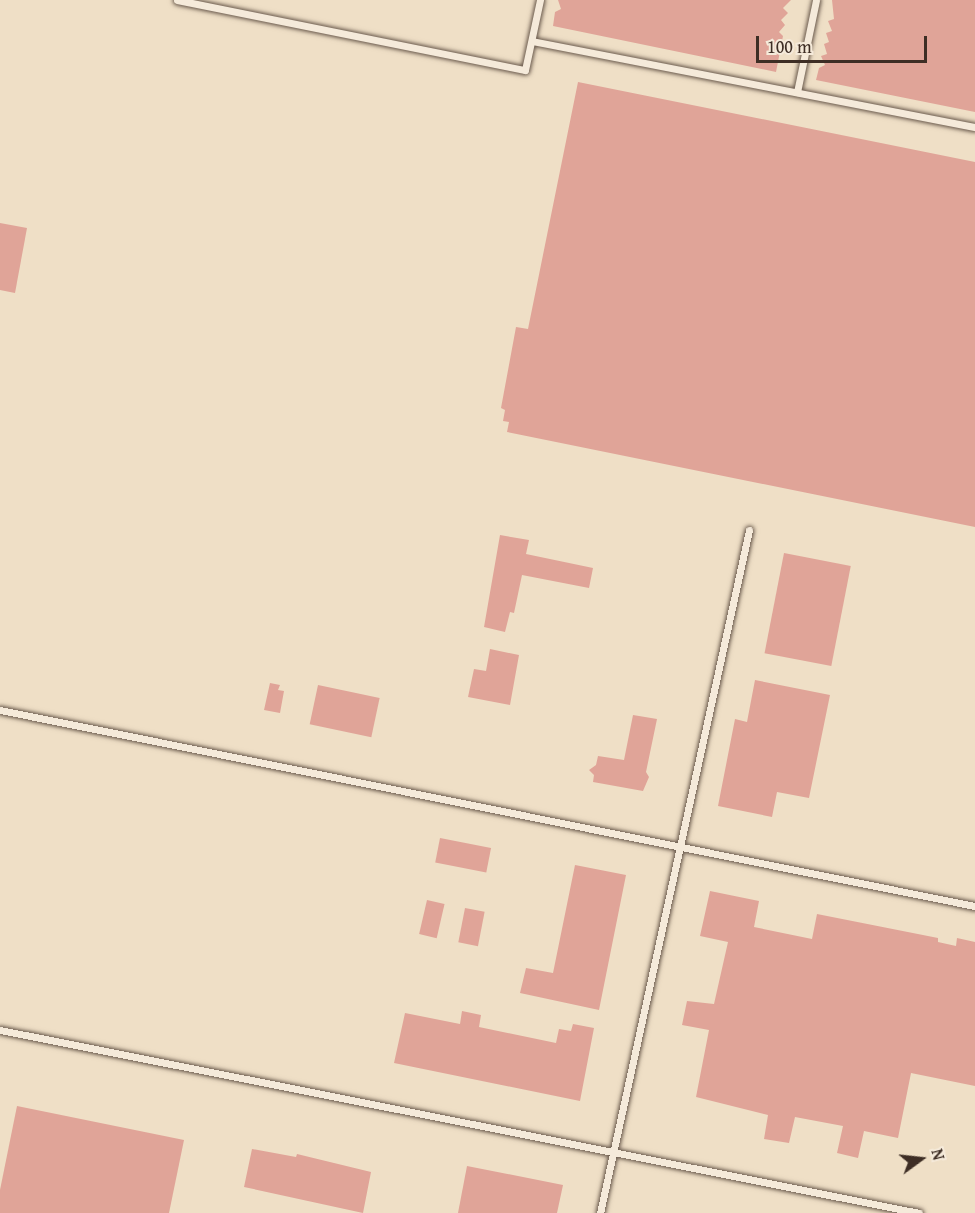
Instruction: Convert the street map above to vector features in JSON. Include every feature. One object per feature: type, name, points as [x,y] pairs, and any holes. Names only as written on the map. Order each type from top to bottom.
[{"type":"lane","points":[[177,0],[525,70],[540,0]]},
{"type":"lane","points":[[797,92],[816,0]]},
{"type":"lane","points":[[532,41],[975,127]]},
{"type":"lane","points":[[600,1213],[749,530]]},
{"type":"lane","points":[[0,710],[975,906]]},
{"type":"lane","points":[[0,1030],[919,1213]]},
{"type":"building","points":[[558,0],[791,0],[783,8],[788,13],[781,20],[785,25],[779,32],[783,36],[776,72],[553,26],[555,12],[561,9]]},
{"type":"building","points":[[832,0],[975,0],[975,112],[816,80],[819,68],[825,65],[821,56],[827,54],[824,44],[829,42],[826,33],[832,31],[828,21],[834,19]]},
{"type":"building","points":[[578,82],[975,162],[975,527],[507,432],[509,422],[503,421],[505,410],[501,408],[516,327],[528,329]]},
{"type":"building","points":[[0,223],[27,228],[15,293],[0,290]]},
{"type":"building","points":[[500,535],[529,540],[526,554],[593,568],[589,588],[522,575],[514,613],[510,612],[505,632],[484,627]]},
{"type":"building","points":[[784,553],[851,566],[831,666],[765,653]]},
{"type":"building","points":[[490,649],[519,655],[510,705],[468,697],[474,669],[486,671]]},
{"type":"building","points":[[755,680],[830,695],[809,798],[777,792],[772,817],[718,806],[735,719],[747,722]]},
{"type":"building","points":[[270,683],[280,685],[278,690],[284,691],[280,713],[264,710]]},
{"type":"building","points":[[318,685],[380,698],[371,737],[310,724]]},
{"type":"building","points":[[633,715],[657,719],[646,772],[649,777],[643,791],[593,782],[594,775],[589,770],[596,765],[598,756],[624,760]]},
{"type":"building","points":[[440,838],[491,848],[486,872],[435,863]]},
{"type":"building","points":[[575,865],[626,875],[599,1010],[520,993],[526,968],[553,973]]},
{"type":"building","points":[[710,891],[759,901],[754,927],[812,939],[817,914],[938,938],[938,942],[956,946],[957,938],[975,942],[975,1086],[911,1073],[898,1138],[864,1131],[858,1158],[837,1153],[843,1126],[795,1117],[789,1143],[764,1139],[768,1115],[696,1097],[709,1030],[682,1025],[687,1001],[714,1004],[728,942],[700,936]]},
{"type":"building","points":[[427,900],[445,904],[437,938],[419,934]]},
{"type":"building","points":[[465,908],[485,912],[478,946],[458,942]]},
{"type":"building","points":[[462,1011],[481,1015],[479,1027],[556,1043],[559,1029],[571,1031],[573,1024],[594,1028],[580,1101],[394,1063],[405,1013],[460,1024]]},
{"type":"building","points":[[17,1106],[184,1140],[169,1213],[0,1213],[0,1190]]},
{"type":"building","points":[[252,1149],[296,1157],[297,1154],[371,1172],[363,1213],[244,1187]]},
{"type":"building","points":[[467,1166],[563,1185],[557,1213],[458,1213]]}]
